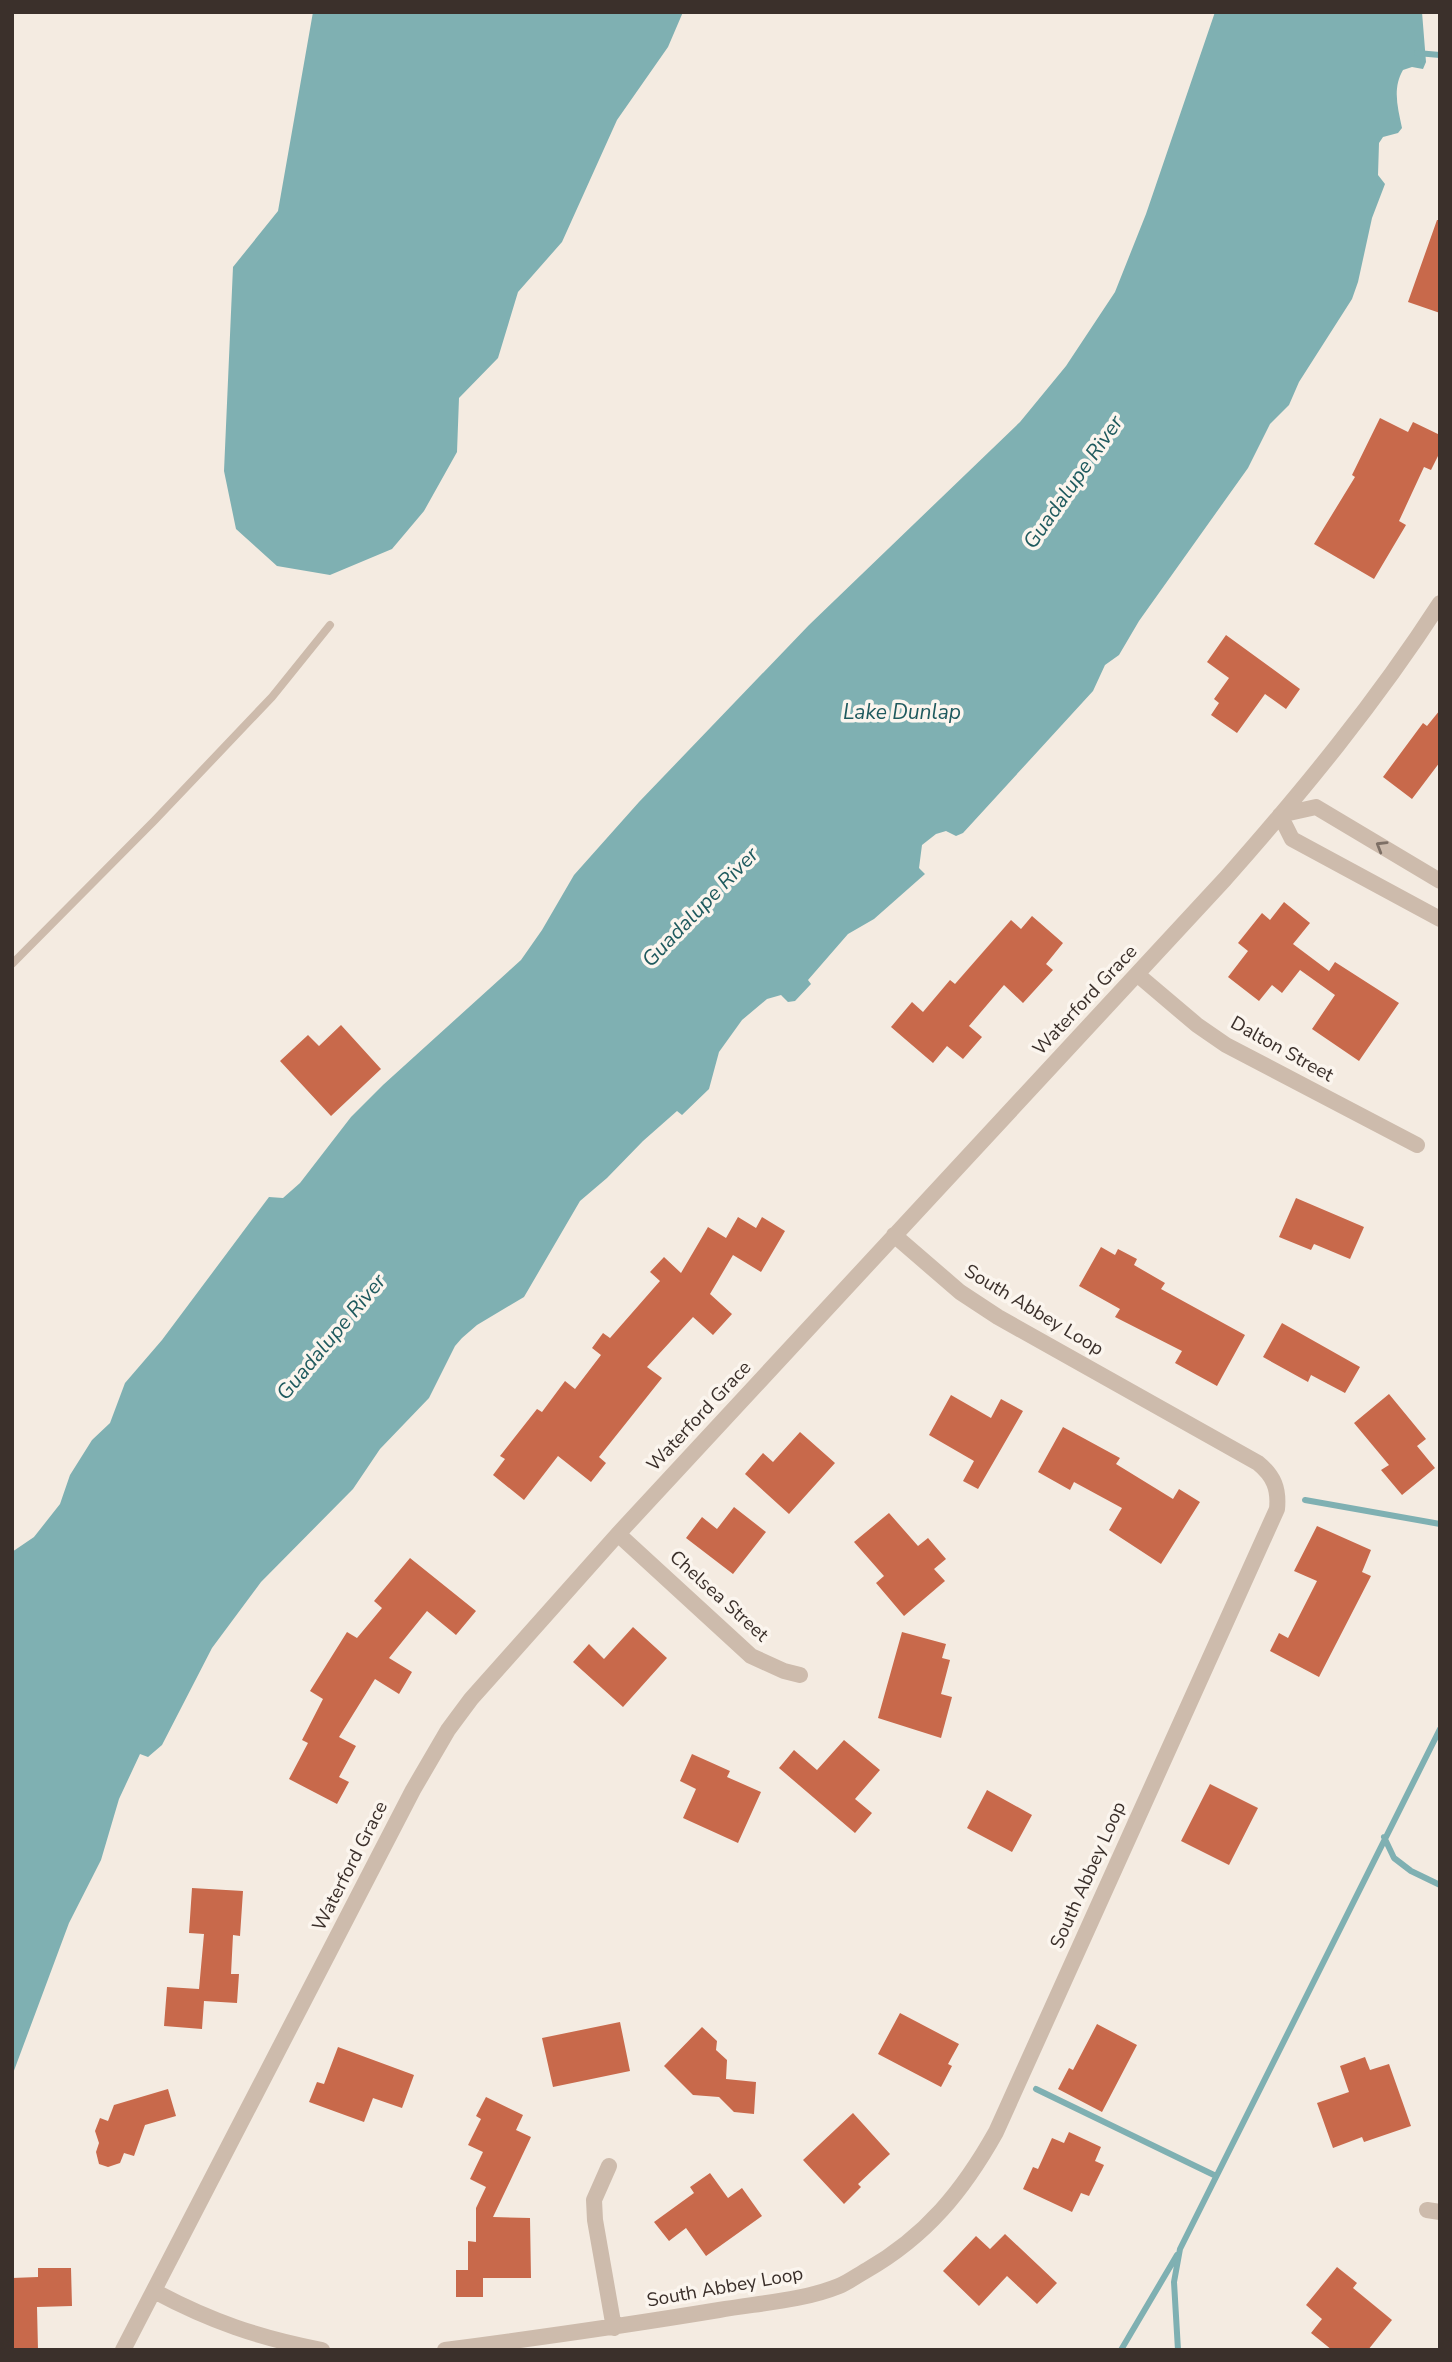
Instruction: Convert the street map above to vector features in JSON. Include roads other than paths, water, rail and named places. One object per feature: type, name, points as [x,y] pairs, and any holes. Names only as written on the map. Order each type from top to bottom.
[{"type":"street","name":"Waterford Grace","points":[[123,2350],[430,1760],[471,1699],[618,1534],[1138,975],[1280,816],[1376,697],[1440,603]]},
{"type":"street","points":[[1440,881],[1316,807],[1280,816],[1292,839],[1440,919]]},
{"type":"street","name":"Dalton Street","points":[[1138,975],[1226,1045],[1417,1145]]},
{"type":"street","name":"South Abbey Loop","points":[[445,2350],[614,2328],[800,2296],[840,2286],[881,2262],[918,2235],[951,2201],[975,2169],[996,2132],[1277,1509],[1278,1492],[1275,1483],[1258,1463],[998,1317],[960,1292],[894,1235]]},
{"type":"street","name":"Chelsea Street","points":[[618,1534],[751,1656],[800,1675]]},
{"type":"street","points":[[609,2166],[594,2200],[614,2328]]},
{"type":"street","points":[[154,2291],[189,2310],[263,2338],[322,2350]]},
{"type":"lane","points":[[12,964],[272,697],[331,625]]},
{"type":"water","points":[[313,12],[683,12],[668,47],[617,120],[562,242],[518,292],[498,358],[459,398],[457,452],[424,511],[392,549],[330,575],[277,566],[236,529],[224,471],[233,267],[278,211]]},
{"type":"water","name":"Lake Dunlap","points":[[1215,12],[1422,12],[1426,62],[1423,69],[1412,67],[1403,70],[1397,91],[1402,128],[1398,133],[1383,137],[1379,143],[1378,175],[1385,184],[1372,218],[1352,299],[1299,382],[1289,405],[1270,424],[1248,468],[1139,621],[1119,655],[1105,665],[1093,691],[963,833],[956,836],[946,831],[936,834],[922,845],[919,868],[925,874],[874,919],[848,934],[808,980],[811,984],[795,1001],[788,1002],[781,995],[767,999],[742,1020],[719,1052],[709,1089],[682,1115],[677,1111],[580,1201],[524,1297],[477,1325],[462,1338],[455,1346],[429,1398],[380,1449],[353,1489],[261,1582],[212,1648],[162,1745],[148,1757],[140,1754],[119,1799],[101,1860],[69,1923],[12,2076],[12,1552],[34,1537],[60,1504],[70,1475],[92,1440],[110,1423],[125,1383],[162,1340],[269,1197],[283,1198],[300,1183],[351,1117],[521,960],[574,875],[639,802],[809,625],[1020,422],[1066,366],[1115,292],[1146,214]]},
{"type":"waterway","points":[[1417,53],[1440,55]]},
{"type":"waterway","points":[[1305,1500],[1440,1524]]},
{"type":"waterway","points":[[1178,2350],[1174,2282],[1180,2249],[1440,1729]]},
{"type":"waterway","points":[[1384,1837],[1394,1858],[1411,1871],[1440,1885]]},
{"type":"waterway","points":[[1036,2089],[1216,2176]]},
{"type":"waterway","points":[[1121,2350],[1177,2255]]},
{"type":"water label","name":"Guadalupe River","points":[[1073,482]]},
{"type":"water label","name":"Guadalupe River","points":[[700,907]]},
{"type":"water label","name":"Guadalupe River","points":[[331,1337]]}]
